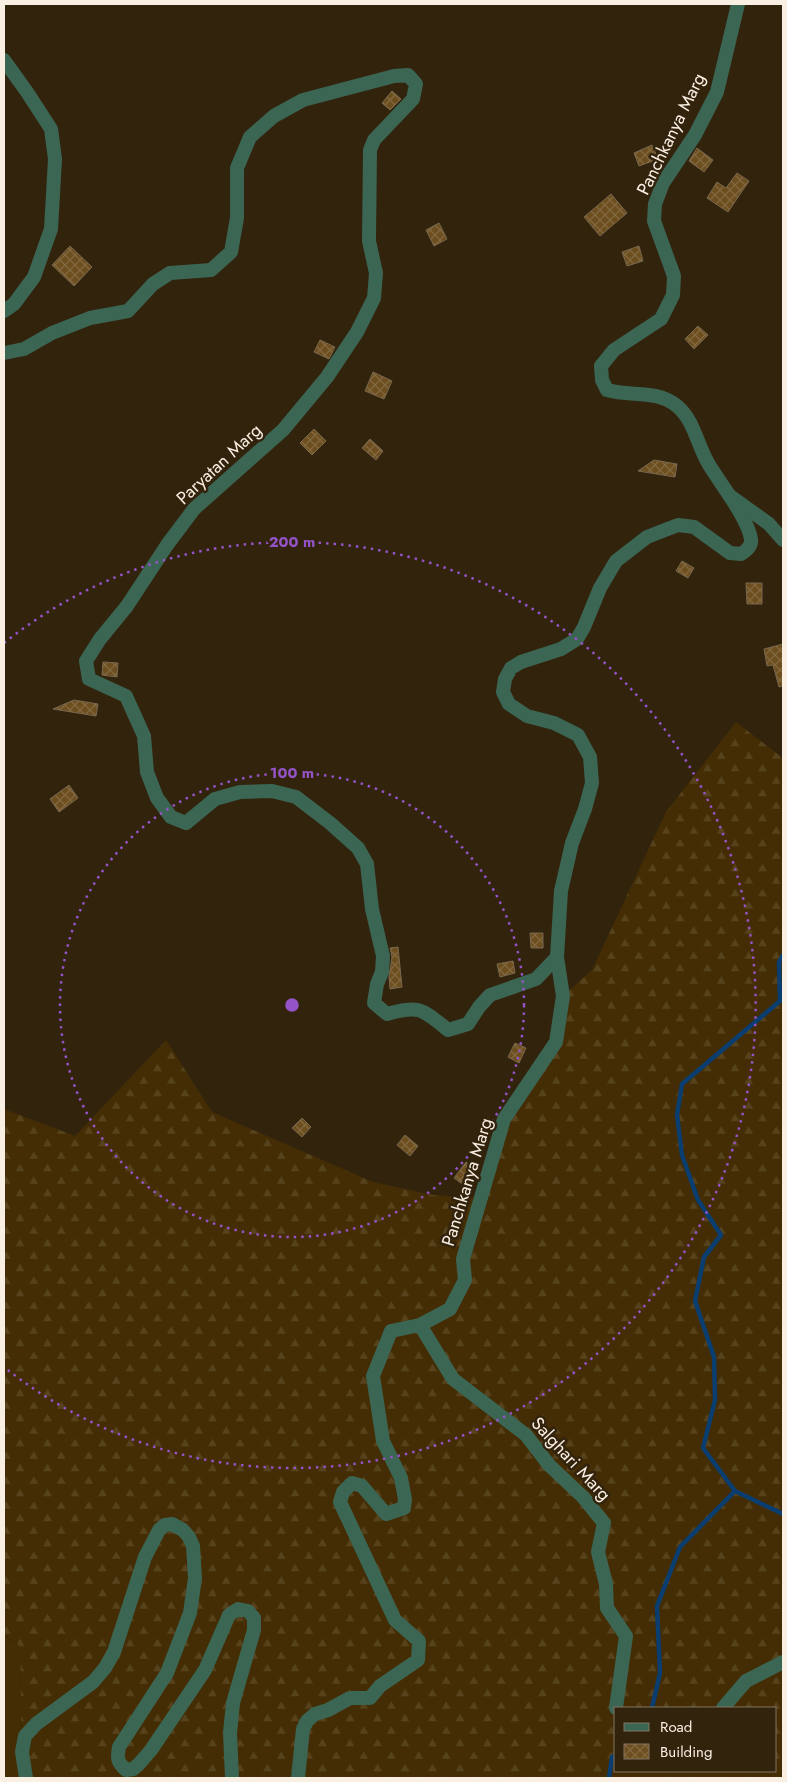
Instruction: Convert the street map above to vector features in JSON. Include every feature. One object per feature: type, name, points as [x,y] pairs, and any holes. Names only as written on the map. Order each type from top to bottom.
[{"type":"street","name":"Panchkanya Marg","points":[[298,1778],[303,1729],[308,1721],[316,1714],[350,1698],[370,1698],[380,1686],[418,1660],[419,1641],[395,1620],[340,1502],[343,1492],[352,1484],[362,1486],[386,1514],[404,1508],[405,1499],[401,1478],[383,1441],[373,1376],[391,1331],[420,1325],[450,1309],[456,1301],[464,1280],[463,1258],[504,1119],[556,1042],[563,996],[557,957],[561,891],[572,843],[585,809],[592,783],[590,757],[578,735],[554,724],[526,716],[509,704],[503,692],[505,679],[511,668],[522,662],[561,649],[577,639],[600,588],[616,561],[647,537],[678,525],[694,527],[730,554],[742,554],[748,549],[751,541],[747,527],[730,496],[707,461],[687,416],[666,399],[650,394],[620,394],[607,390],[602,380],[600,366],[614,350],[661,319],[673,296],[674,276],[654,221],[655,204],[664,183],[694,135],[717,92],[738,4]]},
{"type":"street","points":[[4,60],[51,128],[55,159],[51,229],[34,277],[14,304],[4,312]]},
{"type":"street","name":"Paryatan Marg","points":[[4,354],[24,349],[52,333],[90,318],[128,311],[153,284],[170,273],[211,270],[232,252],[237,218],[237,168],[250,137],[274,116],[303,100],[394,76],[408,75],[416,84],[413,99],[374,140],[370,150],[369,241],[376,273],[374,298],[357,332],[327,377],[284,430],[194,509],[166,545],[127,606],[100,639],[86,661],[89,679],[126,696],[144,736],[147,772],[157,798],[171,817],[186,824],[215,799],[240,792],[272,791],[296,797],[330,823],[358,848],[367,864],[372,909],[383,956],[382,972],[377,984],[374,1003],[387,1014],[409,1008],[423,1011],[448,1030],[468,1024],[479,1007],[490,995],[536,979],[557,957]]},
{"type":"street","points":[[730,496],[769,524],[783,540]]},
{"type":"street","name":"Salghari Marg","points":[[420,1325],[453,1379],[526,1436],[549,1464],[583,1497],[604,1523],[598,1552],[606,1584],[607,1608],[626,1636],[616,1707]]},
{"type":"street","points":[[26,1778],[22,1752],[25,1736],[36,1724],[93,1682],[105,1668],[114,1652],[145,1557],[159,1530],[165,1525],[172,1524],[189,1537],[193,1546],[195,1578],[190,1613],[167,1673],[119,1747],[117,1758],[119,1764],[126,1770],[133,1769],[139,1764],[151,1750],[205,1670],[229,1615],[238,1610],[248,1611],[254,1618],[254,1630],[232,1703],[230,1733],[232,1778]]},
{"type":"street","points":[[724,1707],[746,1681],[783,1662]]},
{"type":"green space","points":[[736,722],[783,758],[783,1778],[26,1778],[22,1752],[20,1646],[4,1635],[4,1109],[75,1136],[166,1040],[212,1112],[373,1182],[433,1195],[480,1198],[504,1119],[556,1042],[563,996],[592,970],[666,812]]},
{"type":"green space","points":[[4,1636],[20,1646],[22,1752],[26,1778],[4,1778]]},
{"type":"building","points":[[392,91],[401,99],[390,110],[382,103]]},
{"type":"building","points":[[652,145],[658,159],[639,166],[634,153]]},
{"type":"building","points":[[697,148],[713,160],[704,172],[689,161]]},
{"type":"building","points":[[737,173],[749,181],[728,212],[707,198],[717,182],[726,188]]},
{"type":"building","points":[[611,194],[627,213],[600,236],[584,217]]},
{"type":"building","points":[[439,223],[447,239],[434,246],[426,230]]},
{"type":"building","points":[[70,246],[92,267],[74,286],[52,265]]},
{"type":"building","points":[[639,246],[643,261],[627,266],[622,252]]},
{"type":"building","points":[[698,326],[708,335],[694,349],[685,339]]},
{"type":"building","points":[[320,340],[335,347],[329,359],[314,352]]},
{"type":"building","points":[[373,372],[392,381],[384,399],[365,391]]},
{"type":"building","points":[[314,429],[326,441],[312,455],[300,443]]},
{"type":"building","points":[[370,439],[383,451],[376,460],[362,448]]},
{"type":"building","points":[[654,460],[677,464],[675,477],[638,471]]},
{"type":"building","points":[[682,561],[694,568],[688,578],[676,571]]},
{"type":"building","points":[[746,583],[762,583],[762,604],[747,604]]},
{"type":"building","points":[[783,644],[783,686],[779,687],[773,665],[767,666],[764,649]]},
{"type":"building","points":[[103,662],[118,663],[117,677],[102,675]]},
{"type":"building","points":[[74,700],[98,704],[96,716],[53,709]]},
{"type":"building","points":[[69,785],[78,798],[59,812],[50,799]]},
{"type":"building","points":[[530,933],[543,933],[543,948],[531,948]]},
{"type":"building","points":[[398,947],[402,987],[390,989],[389,977],[392,957],[390,948]]},
{"type":"building","points":[[513,961],[515,973],[500,977],[497,964]]},
{"type":"building","points":[[515,1043],[526,1048],[519,1063],[508,1057]]},
{"type":"building","points":[[302,1118],[311,1127],[302,1137],[292,1128]]},
{"type":"building","points":[[405,1135],[418,1146],[410,1156],[397,1145]]},
{"type":"building","points":[[466,1162],[477,1170],[465,1186],[454,1178]]},
{"type":"waterway","points":[[783,955],[779,962],[780,1001],[682,1084],[677,1115],[682,1155],[698,1200],[721,1235],[704,1257],[695,1301],[714,1357],[715,1400],[703,1448],[735,1491],[783,1514]]},
{"type":"waterway","points":[[652,1707],[660,1673],[657,1606],[680,1547],[735,1491]]},
{"type":"waterway","points":[[609,1778],[612,1757],[614,1756]]}]
